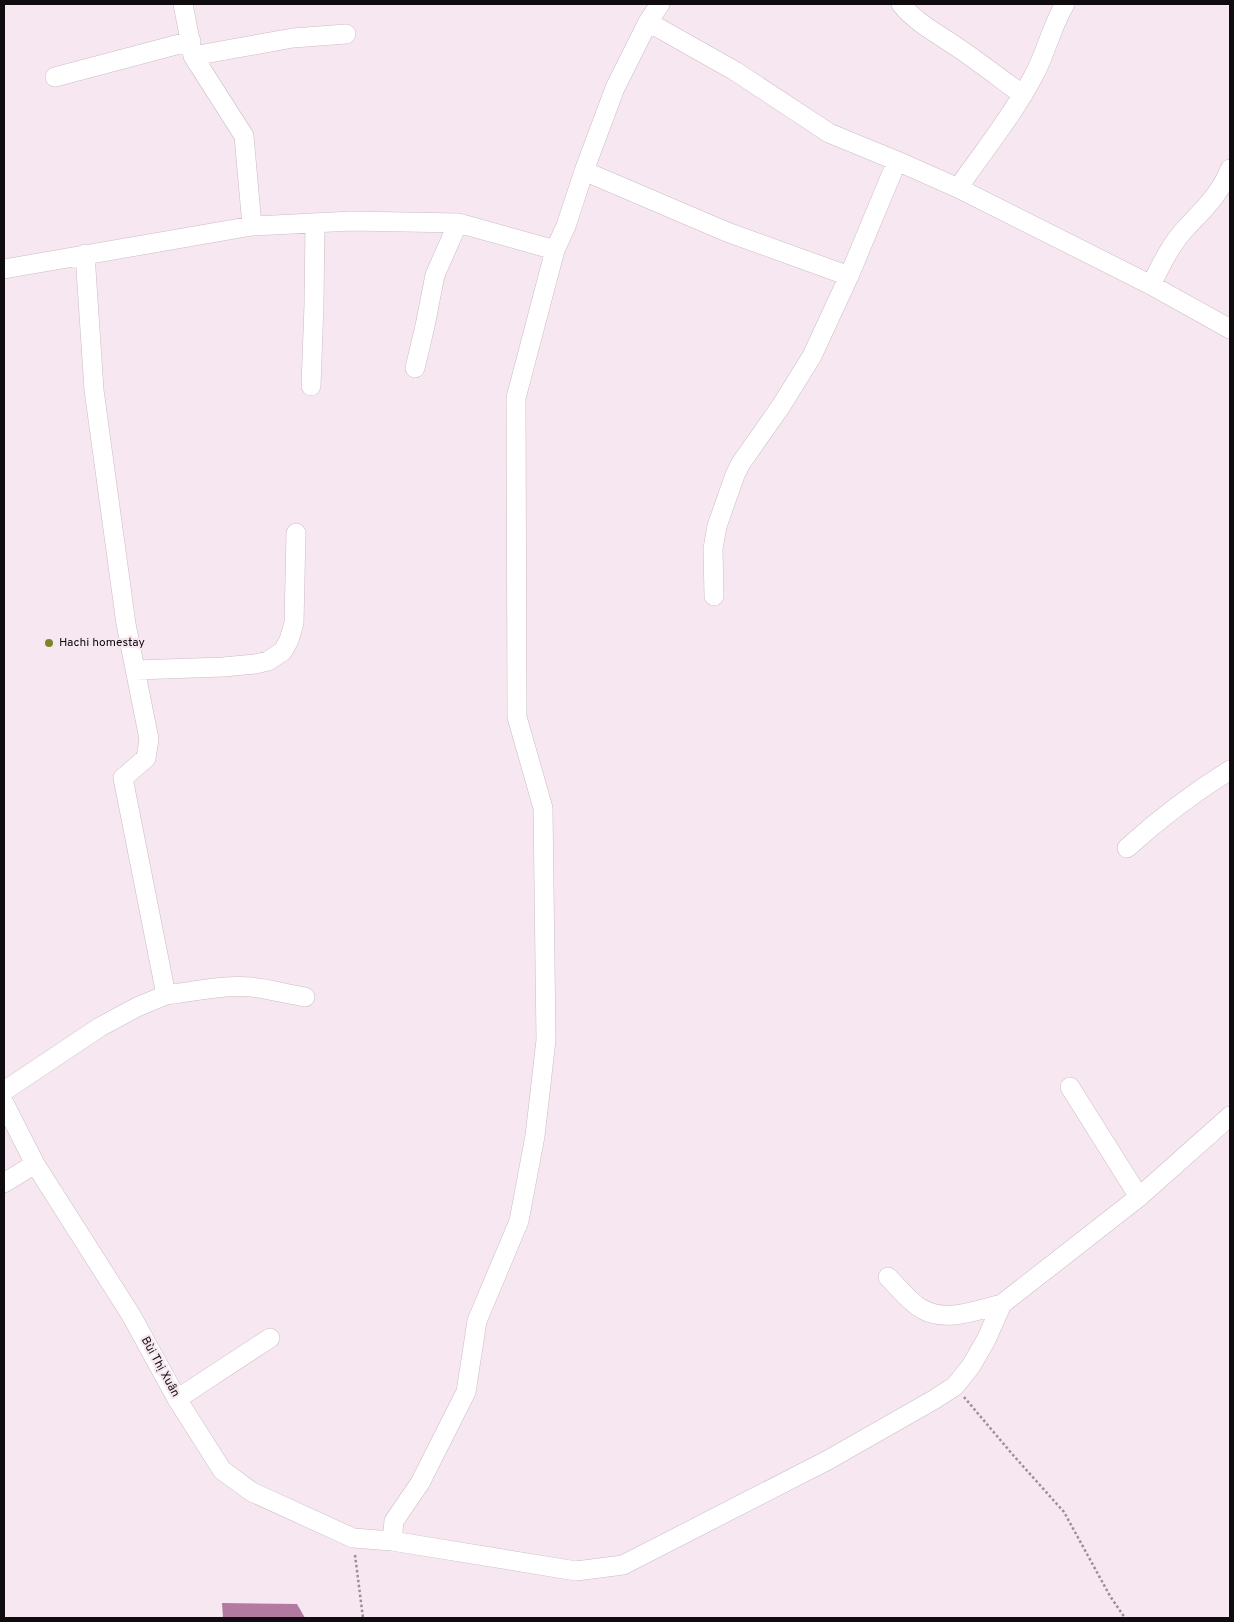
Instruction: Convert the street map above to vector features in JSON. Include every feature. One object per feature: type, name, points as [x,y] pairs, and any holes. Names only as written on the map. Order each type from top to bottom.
[{"type":"street","points":[[183,4],[192,49],[244,136],[252,226]]},
{"type":"street","points":[[392,1541],[394,1521],[420,1483],[466,1392],[477,1321],[519,1221],[536,1136],[546,1040],[543,808],[517,717],[516,398],[554,250],[566,226],[584,171],[616,88],[648,22],[660,4]]},
{"type":"street","points":[[901,4],[920,21],[1023,95]]},
{"type":"street","points":[[958,188],[1023,95],[1040,64],[1053,27],[1065,4]]},
{"type":"street","points":[[648,22],[735,71],[829,133],[958,188],[1152,285],[1230,328]]},
{"type":"street","points":[[55,77],[192,49],[346,34]]},
{"type":"street","points":[[714,596],[713,549],[717,526],[735,475],[741,463],[799,378],[824,330],[849,276],[897,161]]},
{"type":"street","points":[[1152,285],[1174,244],[1186,228],[1209,205],[1230,169]]},
{"type":"street","points":[[584,171],[727,232],[849,276]]},
{"type":"street","points":[[4,269],[252,226],[352,221],[458,223],[554,250]]},
{"type":"street","points":[[311,386],[315,223]]},
{"type":"street","points":[[414,368],[435,275],[458,223]]},
{"type":"street","points":[[85,254],[94,390],[126,624],[149,739],[146,758],[123,778],[166,995]]},
{"type":"street","points":[[135,670],[255,664],[268,661],[283,651],[294,623],[296,533]]},
{"type":"street","points":[[1127,848],[1168,814],[1230,770]]},
{"type":"street","points":[[4,1091],[100,1026],[166,995],[214,988],[253,987],[305,997]]},
{"type":"street","points":[[1070,1087],[1139,1196]]},
{"type":"street","name":"Bùi Thị Xuân","points":[[4,1103],[35,1164],[131,1315],[177,1399],[222,1470],[252,1492],[353,1538],[392,1541],[576,1571],[624,1565],[828,1460],[955,1386],[971,1366],[981,1349],[1002,1304]]},
{"type":"street","points":[[888,1277],[909,1299],[922,1309],[938,1315],[965,1313],[1002,1304],[1139,1196],[1230,1116]]},
{"type":"street","points":[[4,1183],[35,1164]]},
{"type":"street","points":[[177,1399],[270,1338]]},
{"type":"path","points":[[955,1386],[1064,1512],[1110,1596],[1125,1618]]},
{"type":"path","points":[[353,1538],[363,1618]]},
{"type":"shaded area","points":[[222,1603],[297,1604],[305,1618],[223,1618]]},
{"type":"place","name":"Hachi homestay","points":[[49,643]]}]
